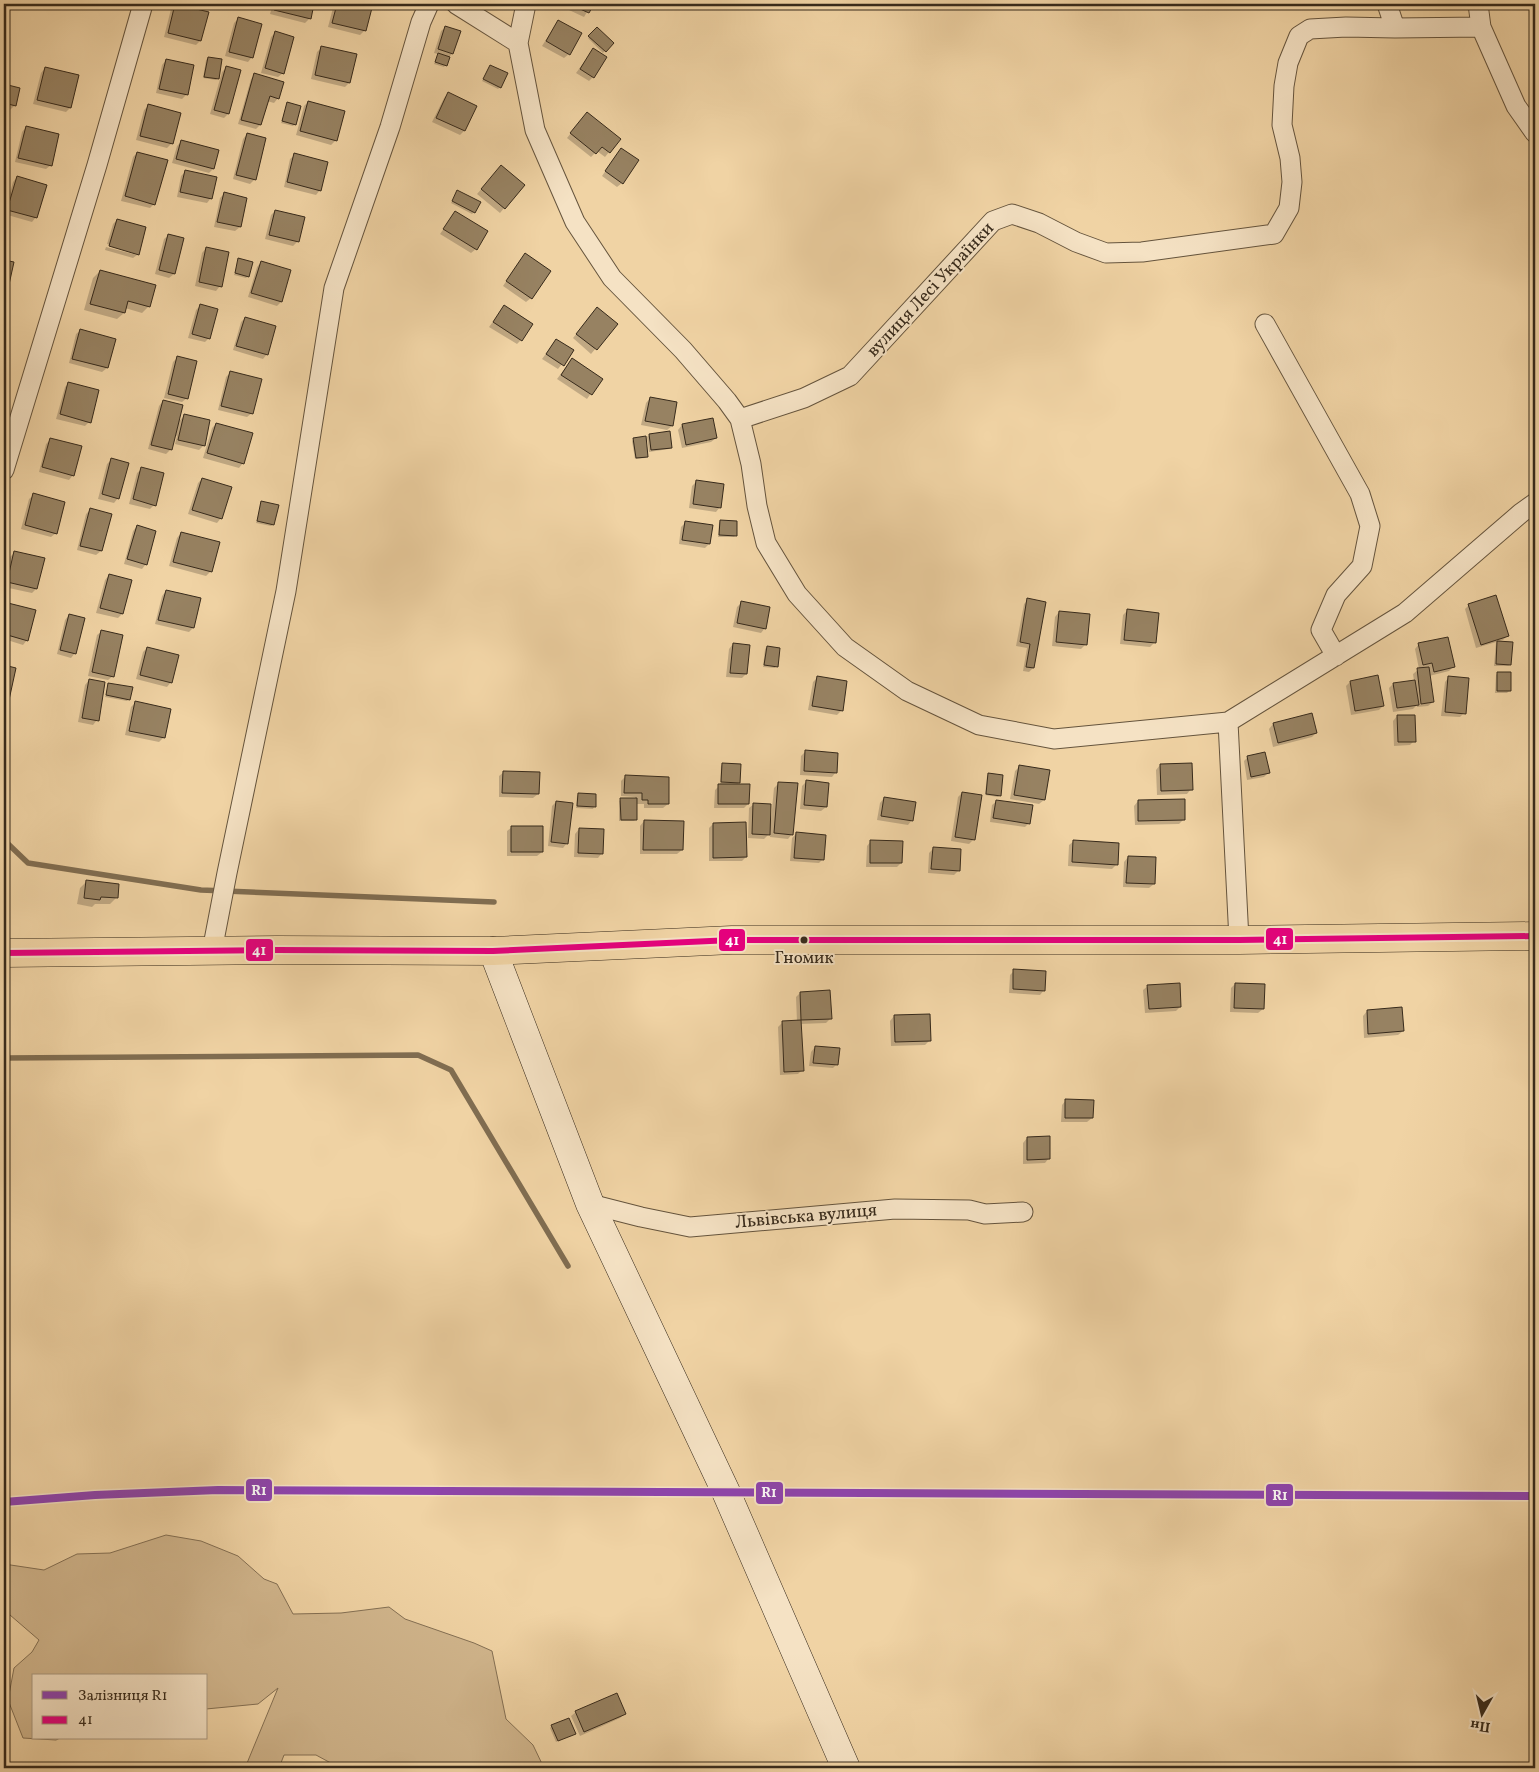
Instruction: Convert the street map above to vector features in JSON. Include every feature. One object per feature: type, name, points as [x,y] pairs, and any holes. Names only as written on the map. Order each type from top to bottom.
[{"type":"main road","points":[[4,953],[277,950],[492,951],[732,940],[1239,940],[1535,936]]},
{"type":"street","points":[[5,462],[97,165],[143,4]]},
{"type":"street","points":[[212,951],[226,873],[286,591],[334,288],[390,127],[421,22],[430,4]]},
{"type":"street","points":[[456,4],[518,44]]},
{"type":"street","points":[[526,4],[518,44],[535,130],[575,222],[612,278],[683,350],[740,419],[751,464],[757,506],[766,543],[796,594],[845,647],[907,691],[980,725],[1054,738],[1228,722],[1405,613],[1535,503]]},
{"type":"street","points":[[1387,4],[1394,28]]},
{"type":"street","points":[[1478,4],[1480,27],[1516,106],[1535,134]]},
{"type":"street","name":"вулиця Лесі Українки","points":[[740,419],[804,398],[850,376],[993,221],[1012,214],[1039,223],[1076,242],[1106,254],[1142,252],[1274,234],[1289,208],[1292,182],[1290,158],[1282,125],[1284,86],[1288,63],[1299,36],[1310,29],[1346,26],[1394,28],[1480,27]]},
{"type":"street","points":[[1265,324],[1360,494],[1370,526],[1362,566],[1336,595],[1322,630],[1336,656]]},
{"type":"street","points":[[1228,722],[1239,940]]},
{"type":"street","points":[[492,951],[590,1204],[726,1492],[846,1768]]},
{"type":"street","name":"Львівська вулиця","points":[[590,1204],[641,1217],[690,1226],[895,1208],[969,1210],[985,1214],[1023,1212]]},
{"type":"shaded area","points":[[166,1535],[201,1541],[238,1556],[264,1579],[277,1584],[293,1614],[341,1613],[389,1607],[405,1619],[492,1651],[506,1719],[533,1745],[544,1768],[340,1768],[316,1755],[284,1755],[279,1768],[245,1768],[278,1688],[258,1704],[208,1709],[208,1674],[32,1674],[32,1739],[23,1738],[8,1700],[14,1668],[32,1652],[39,1640],[4,1612],[4,1564],[44,1570],[77,1554],[110,1553]]},
{"type":"building","points":[[175,4],[209,12],[201,41],[168,33]]},
{"type":"building","points":[[276,4],[314,4],[311,19],[274,10]]},
{"type":"building","points":[[337,4],[373,4],[366,31],[332,23]]},
{"type":"building","points":[[569,4],[594,4],[589,13]]},
{"type":"building","points":[[238,17],[262,24],[253,58],[229,52]]},
{"type":"building","points":[[558,20],[582,33],[570,55],[546,41]]},
{"type":"building","points":[[445,26],[461,31],[453,54],[438,49]]},
{"type":"building","points":[[597,27],[614,43],[606,52],[588,36]]},
{"type":"building","points":[[275,31],[294,37],[284,74],[265,68]]},
{"type":"building","points":[[321,46],[357,54],[350,83],[315,75]]},
{"type":"building","points":[[593,48],[607,57],[594,78],[580,69]]},
{"type":"building","points":[[438,53],[450,57],[447,66],[435,62]]},
{"type":"building","points":[[208,57],[222,59],[219,79],[204,77]]},
{"type":"building","points":[[166,59],[194,65],[188,95],[159,89]]},
{"type":"building","points":[[490,65],[508,73],[501,88],[483,79]]},
{"type":"building","points":[[226,66],[241,70],[229,114],[214,110]]},
{"type":"building","points":[[45,67],[79,75],[71,108],[37,100]]},
{"type":"building","points":[[254,73],[284,82],[279,99],[270,96],[261,125],[241,120]]},
{"type":"building","points":[[4,84],[20,88],[16,106],[4,103]]},
{"type":"building","points":[[448,92],[477,106],[465,131],[436,118]]},
{"type":"building","points":[[308,101],[345,111],[337,141],[300,131]]},
{"type":"building","points":[[287,102],[301,106],[296,125],[282,121]]},
{"type":"building","points":[[148,104],[181,113],[173,144],[140,136]]},
{"type":"building","points":[[587,112],[621,139],[610,153],[602,147],[596,154],[570,133]]},
{"type":"building","points":[[26,126],[59,134],[52,166],[18,158]]},
{"type":"building","points":[[247,133],[266,138],[256,180],[236,175]]},
{"type":"building","points":[[181,140],[219,150],[214,169],[176,159]]},
{"type":"building","points":[[621,148],[639,160],[623,184],[605,171]]},
{"type":"building","points":[[137,152],[168,160],[155,205],[125,196]]},
{"type":"building","points":[[294,153],[328,162],[321,191],[287,182]]},
{"type":"building","points":[[501,165],[525,185],[505,209],[481,189]]},
{"type":"building","points":[[185,170],[217,177],[212,199],[180,192]]},
{"type":"building","points":[[17,176],[47,185],[37,218],[7,210]]},
{"type":"building","points":[[457,190],[481,202],[475,213],[452,201]]},
{"type":"building","points":[[224,192],[247,198],[241,227],[217,222]]},
{"type":"building","points":[[275,210],[305,217],[299,242],[269,235]]},
{"type":"building","points":[[455,211],[488,231],[477,250],[443,229]]},
{"type":"building","points":[[117,219],[146,227],[139,255],[109,246]]},
{"type":"building","points":[[168,234],[184,238],[175,274],[159,270]]},
{"type":"building","points":[[206,247],[229,252],[222,287],[199,282]]},
{"type":"building","points":[[525,253],[551,271],[532,299],[506,281]]},
{"type":"building","points":[[238,258],[253,262],[249,277],[235,273]]},
{"type":"building","points":[[4,260],[14,262],[6,298],[4,298]]},
{"type":"building","points":[[261,261],[291,270],[282,302],[251,293]]},
{"type":"building","points":[[100,270],[156,285],[150,307],[128,301],[125,313],[90,304]]},
{"type":"building","points":[[200,304],[218,309],[210,339],[192,334]]},
{"type":"building","points":[[504,305],[533,324],[522,341],[493,322]]},
{"type":"building","points":[[597,307],[618,324],[597,350],[576,334]]},
{"type":"building","points":[[245,317],[276,326],[268,355],[236,346]]},
{"type":"building","points":[[80,329],[116,339],[108,368],[72,359]]},
{"type":"building","points":[[556,339],[574,350],[564,366],[546,354]]},
{"type":"building","points":[[177,356],[197,361],[188,399],[168,394]]},
{"type":"building","points":[[572,358],[603,379],[592,395],[561,375]]},
{"type":"building","points":[[230,371],[262,379],[253,414],[221,406]]},
{"type":"building","points":[[68,382],[99,390],[91,423],[60,414]]},
{"type":"building","points":[[650,397],[677,402],[673,426],[645,421]]},
{"type":"building","points":[[163,400],[183,405],[172,450],[151,445]]},
{"type":"building","points":[[184,414],[210,420],[205,446],[178,440]]},
{"type":"building","points":[[713,418],[717,438],[686,445],[682,424]]},
{"type":"building","points":[[216,423],[253,433],[244,464],[207,453]]},
{"type":"building","points":[[670,431],[672,448],[651,450],[649,434]]},
{"type":"building","points":[[646,436],[648,457],[636,458],[633,438]]},
{"type":"building","points":[[50,438],[82,446],[74,476],[42,467]]},
{"type":"building","points":[[111,458],[129,463],[119,499],[102,494]]},
{"type":"building","points":[[141,467],[164,473],[156,506],[133,499]]},
{"type":"building","points":[[202,478],[232,487],[222,519],[192,510]]},
{"type":"building","points":[[696,480],[724,484],[721,508],[693,504]]},
{"type":"building","points":[[33,493],[65,502],[57,534],[25,525]]},
{"type":"building","points":[[261,501],[279,505],[274,525],[257,521]]},
{"type":"building","points":[[90,508],[112,514],[102,551],[80,546]]},
{"type":"building","points":[[720,520],[737,521],[737,536],[719,535]]},
{"type":"building","points":[[685,521],[713,525],[710,544],[682,540]]},
{"type":"building","points":[[137,525],[156,531],[147,565],[127,559]]},
{"type":"building","points":[[181,532],[220,542],[212,572],[173,562]]},
{"type":"building","points":[[14,551],[45,558],[37,589],[7,582]]},
{"type":"building","points":[[109,574],[132,580],[123,614],[100,608]]},
{"type":"building","points":[[166,590],[201,598],[194,628],[158,620]]},
{"type":"building","points":[[1496,595],[1509,636],[1481,645],[1468,604]]},
{"type":"building","points":[[1027,598],[1046,602],[1034,668],[1026,667],[1030,644],[1020,642]]},
{"type":"building","points":[[741,601],[770,607],[766,629],[737,623]]},
{"type":"building","points":[[4,602],[36,610],[28,641],[4,634]]},
{"type":"building","points":[[1127,609],[1159,613],[1156,643],[1124,640]]},
{"type":"building","points":[[1059,611],[1090,614],[1087,645],[1056,642]]},
{"type":"building","points":[[69,614],[85,618],[76,654],[60,650]]},
{"type":"building","points":[[101,630],[123,635],[114,677],[92,672]]},
{"type":"building","points":[[1448,637],[1455,667],[1434,672],[1432,663],[1423,665],[1418,643]]},
{"type":"building","points":[[1497,641],[1513,642],[1511,665],[1496,664]]},
{"type":"building","points":[[733,643],[750,645],[747,674],[730,673]]},
{"type":"building","points":[[767,646],[780,648],[778,667],[764,665]]},
{"type":"building","points":[[147,647],[179,655],[172,683],[140,675]]},
{"type":"building","points":[[4,665],[16,668],[9,700],[4,699]]},
{"type":"building","points":[[1429,667],[1434,702],[1421,704],[1417,668]]},
{"type":"building","points":[[1497,672],[1511,672],[1511,691],[1497,691]]},
{"type":"building","points":[[1378,675],[1384,706],[1355,711],[1350,681]]},
{"type":"building","points":[[817,676],[847,681],[843,711],[812,706]]},
{"type":"building","points":[[1448,676],[1469,678],[1466,714],[1445,712]]},
{"type":"building","points":[[89,679],[105,682],[99,721],[82,718]]},
{"type":"building","points":[[1415,680],[1419,705],[1397,708],[1393,683]]},
{"type":"building","points":[[108,683],[133,687],[130,700],[106,695]]},
{"type":"building","points":[[135,701],[171,709],[165,738],[129,731]]},
{"type":"building","points":[[1312,713],[1317,733],[1278,743],[1273,723]]},
{"type":"building","points":[[1397,715],[1415,715],[1416,742],[1398,742]]},
{"type":"building","points":[[805,750],[838,753],[837,773],[804,771]]},
{"type":"building","points":[[1265,752],[1270,773],[1251,777],[1247,756]]},
{"type":"building","points":[[722,763],[741,764],[740,783],[721,782]]},
{"type":"building","points":[[1192,763],[1193,790],[1161,791],[1160,764]]},
{"type":"building","points":[[1019,765],[1050,770],[1045,800],[1014,795]]},
{"type":"building","points":[[503,771],[540,772],[539,794],[502,793]]},
{"type":"building","points":[[988,773],[1003,775],[1001,796],[986,794]]},
{"type":"building","points":[[625,775],[669,777],[669,804],[648,804],[648,800],[642,800],[642,793],[624,793]]},
{"type":"building","points":[[806,780],[829,783],[827,807],[804,805]]},
{"type":"building","points":[[778,782],[798,783],[793,835],[774,833]]},
{"type":"building","points":[[718,784],[750,784],[749,804],[718,804]]},
{"type":"building","points":[[962,792],[982,795],[975,840],[955,837]]},
{"type":"building","points":[[578,793],[596,794],[596,807],[577,806]]},
{"type":"building","points":[[884,797],[916,802],[913,821],[881,816]]},
{"type":"building","points":[[620,798],[637,798],[637,820],[621,820]]},
{"type":"building","points":[[1185,799],[1185,820],[1138,821],[1138,800]]},
{"type":"building","points":[[996,800],[1033,805],[1030,824],[993,818]]},
{"type":"building","points":[[556,801],[573,803],[568,844],[551,842]]},
{"type":"building","points":[[753,803],[771,804],[770,835],[752,834]]},
{"type":"building","points":[[644,820],[684,821],[683,850],[643,850]]},
{"type":"building","points":[[746,822],[747,857],[713,858],[713,823]]},
{"type":"building","points":[[511,826],[543,826],[543,852],[511,852]]},
{"type":"building","points":[[579,828],[604,829],[603,854],[578,853]]},
{"type":"building","points":[[796,832],[826,835],[824,860],[794,858]]},
{"type":"building","points":[[870,840],[903,841],[902,863],[870,863]]},
{"type":"building","points":[[1073,840],[1119,843],[1118,865],[1072,862]]},
{"type":"building","points":[[933,847],[961,849],[960,871],[931,869]]},
{"type":"building","points":[[1128,856],[1156,857],[1155,884],[1126,883]]},
{"type":"building","points":[[86,880],[119,884],[118,898],[101,897],[100,900],[84,898]]},
{"type":"building","points":[[1013,969],[1046,971],[1045,991],[1013,989]]},
{"type":"building","points":[[1180,983],[1181,1007],[1149,1009],[1147,985]]},
{"type":"building","points":[[1235,983],[1265,984],[1264,1009],[1234,1008]]},
{"type":"building","points":[[830,990],[832,1019],[801,1020],[800,992]]},
{"type":"building","points":[[1402,1007],[1404,1031],[1368,1034],[1367,1010]]},
{"type":"building","points":[[930,1014],[931,1041],[895,1042],[894,1015]]},
{"type":"building","points":[[801,1020],[804,1071],[784,1072],[782,1021]]},
{"type":"building","points":[[815,1046],[840,1048],[838,1065],[813,1063]]},
{"type":"building","points":[[1065,1099],[1094,1100],[1093,1118],[1065,1118]]},
{"type":"building","points":[[1050,1136],[1050,1159],[1027,1160],[1027,1137]]},
{"type":"building","points":[[617,1693],[626,1714],[584,1732],[575,1711]]},
{"type":"building","points":[[569,1718],[576,1734],[558,1741],[551,1725]]},
{"type":"waterway","points":[[4,840],[28,863],[201,890],[494,902]]},
{"type":"waterway","points":[[4,1058],[418,1055],[451,1070],[568,1266]]},
{"type":"rail line","name":"R1","points":[[4,1502],[95,1495],[218,1490],[1535,1496]]},
{"type":"transit line","name":"41","points":[[4,953],[277,950],[493,951],[732,940],[1239,940],[1535,936]]},
{"type":"place","name":"Гномик","points":[[804,940]]}]
